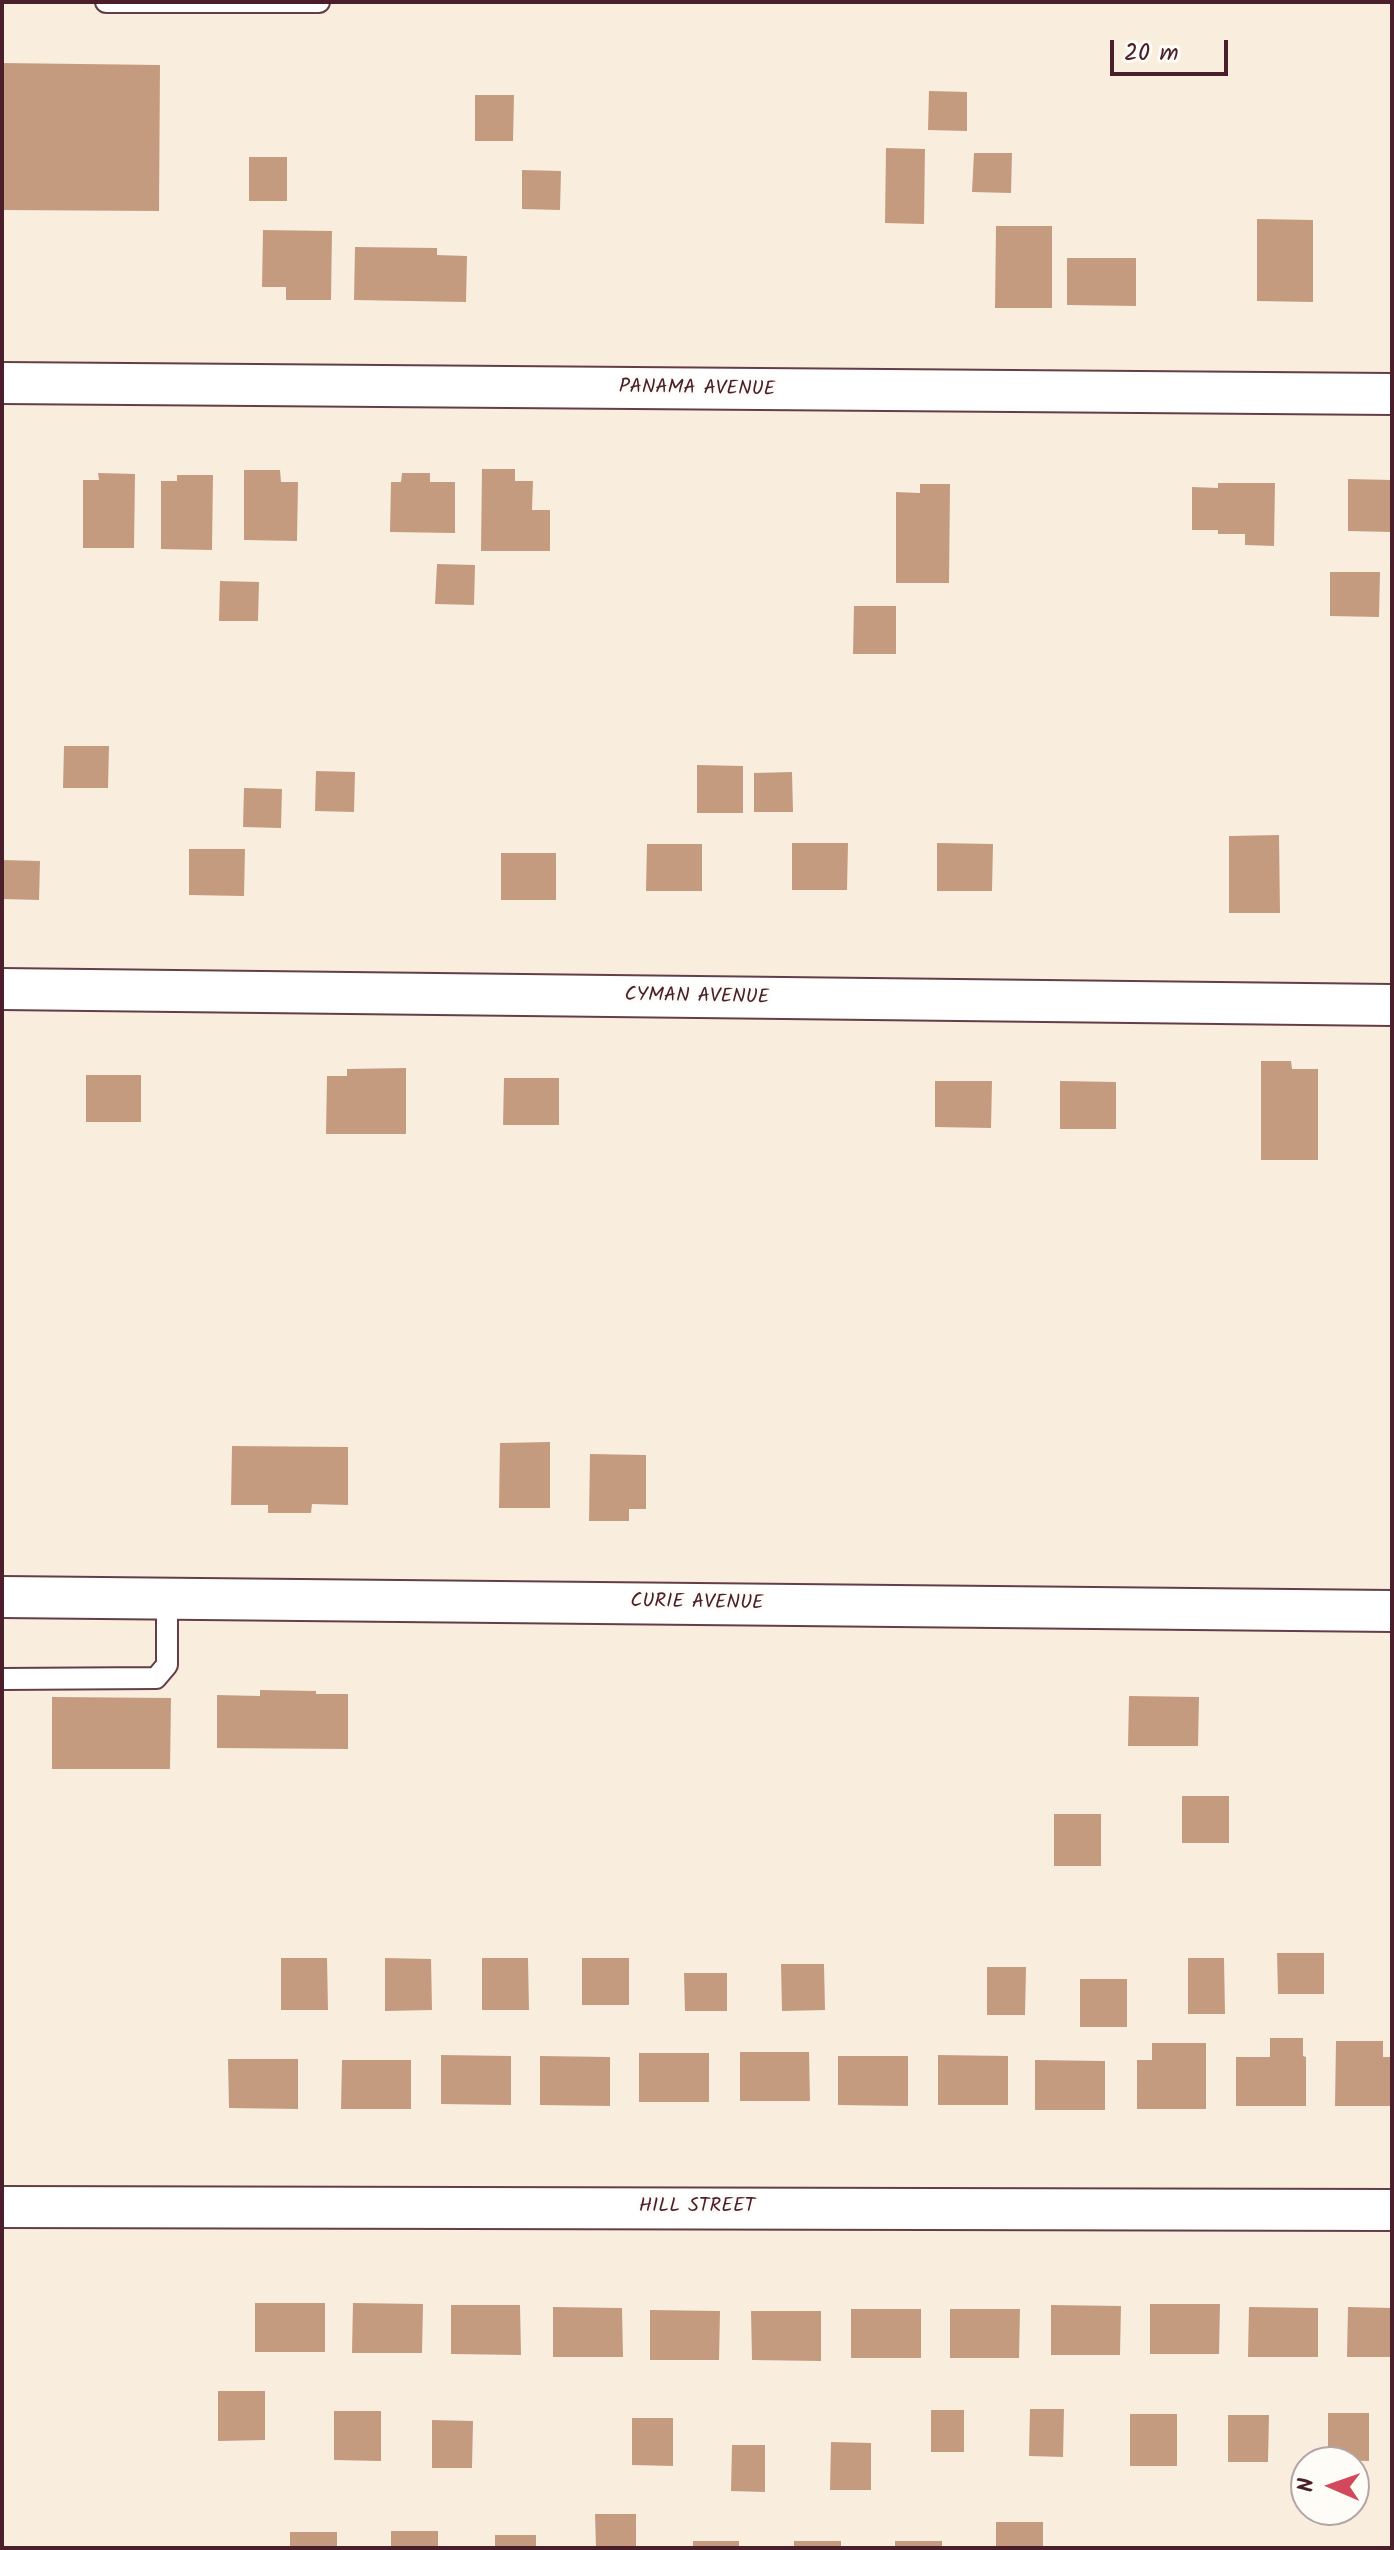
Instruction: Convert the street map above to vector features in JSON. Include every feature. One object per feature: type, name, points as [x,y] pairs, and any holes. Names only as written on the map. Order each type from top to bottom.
[{"type":"street","name":"PANAMA AVENUE","points":[[2,383],[1392,394]]},
{"type":"street","name":"CYMAN AVENUE","points":[[2,989],[1392,1005]]},
{"type":"street","name":"CURIE AVENUE","points":[[2,1597],[1392,1611]]},
{"type":"street","name":"HILL STREET","points":[[2,2207],[1392,2210]]},
{"type":"lane","points":[[106,2],[319,2]]},
{"type":"lane","points":[[2,1679],[156,1678],[167,1665],[167,1599]]},
{"type":"building","points":[[2,63],[160,65],[159,211],[2,210]]},
{"type":"building","points":[[929,91],[967,92],[967,131],[928,130]]},
{"type":"building","points":[[475,95],[514,95],[513,141],[475,141]]},
{"type":"building","points":[[886,148],[925,149],[924,224],[885,223]]},
{"type":"building","points":[[974,153],[1012,153],[1011,193],[972,192]]},
{"type":"building","points":[[249,157],[287,157],[287,201],[249,201]]},
{"type":"building","points":[[522,170],[561,171],[560,210],[522,209]]},
{"type":"building","points":[[1257,219],[1313,220],[1313,302],[1257,301]]},
{"type":"building","points":[[996,226],[1052,226],[1052,308],[995,308]]},
{"type":"building","points":[[263,230],[332,231],[331,300],[286,300],[286,287],[262,287]]},
{"type":"building","points":[[355,247],[437,248],[437,255],[467,256],[466,302],[354,300]]},
{"type":"building","points":[[1067,258],[1136,258],[1136,306],[1067,305]]},
{"type":"building","points":[[482,469],[515,469],[515,481],[533,481],[532,510],[550,510],[550,551],[481,551]]},
{"type":"building","points":[[244,470],[280,470],[281,482],[298,482],[297,541],[244,540]]},
{"type":"building","points":[[98,473],[135,474],[134,548],[83,548],[83,480],[99,480]]},
{"type":"building","points":[[402,473],[430,473],[430,482],[455,482],[455,533],[390,532],[391,482],[401,482]]},
{"type":"building","points":[[177,475],[213,475],[212,550],[161,549],[161,481],[177,481]]},
{"type":"building","points":[[1348,479],[1392,480],[1392,532],[1348,531]]},
{"type":"building","points":[[1218,483],[1275,483],[1274,546],[1245,545],[1245,534],[1192,530],[1192,487],[1218,488]]},
{"type":"building","points":[[920,484],[950,484],[949,583],[896,583],[896,492],[920,493]]},
{"type":"building","points":[[437,564],[475,565],[474,605],[435,604]]},
{"type":"building","points":[[1330,572],[1380,572],[1379,617],[1330,616]]},
{"type":"building","points":[[220,581],[259,582],[258,621],[219,621]]},
{"type":"building","points":[[854,606],[896,606],[896,654],[853,654]]},
{"type":"building","points":[[64,746],[109,746],[108,788],[63,788]]},
{"type":"building","points":[[697,765],[743,766],[743,813],[697,813]]},
{"type":"building","points":[[316,771],[355,772],[354,812],[315,811]]},
{"type":"building","points":[[792,772],[793,812],[754,812],[754,773]]},
{"type":"building","points":[[244,788],[282,789],[281,828],[243,827]]},
{"type":"building","points":[[1279,835],[1280,913],[1229,913],[1229,836]]},
{"type":"building","points":[[792,843],[848,843],[847,890],[792,890]]},
{"type":"building","points":[[937,843],[993,844],[992,891],[937,891]]},
{"type":"building","points":[[647,844],[702,844],[702,891],[646,891]]},
{"type":"building","points":[[189,849],[245,849],[244,896],[189,895]]},
{"type":"building","points":[[501,853],[556,853],[556,900],[501,900]]},
{"type":"building","points":[[2,860],[40,861],[39,900],[2,899]]},
{"type":"building","points":[[1261,1061],[1291,1061],[1292,1069],[1318,1069],[1318,1160],[1261,1160]]},
{"type":"building","points":[[406,1068],[406,1134],[326,1134],[327,1076],[347,1076],[347,1069]]},
{"type":"building","points":[[86,1075],[141,1075],[141,1122],[86,1122]]},
{"type":"building","points":[[504,1078],[559,1078],[559,1125],[503,1125]]},
{"type":"building","points":[[935,1081],[992,1081],[991,1128],[935,1127]]},
{"type":"building","points":[[1060,1081],[1116,1082],[1116,1129],[1060,1129]]},
{"type":"building","points":[[550,1442],[550,1508],[499,1508],[500,1443]]},
{"type":"building","points":[[232,1446],[348,1447],[348,1505],[312,1504],[311,1513],[268,1513],[268,1505],[231,1505]]},
{"type":"building","points":[[590,1454],[646,1455],[646,1509],[629,1509],[629,1521],[589,1521]]},
{"type":"building","points":[[260,1690],[348,1694],[348,1749],[217,1748],[217,1695],[260,1696]]},
{"type":"building","points":[[1129,1696],[1199,1697],[1198,1746],[1128,1746]]},
{"type":"building","points":[[52,1697],[171,1698],[170,1769],[52,1769]]},
{"type":"building","points":[[1182,1796],[1229,1796],[1229,1843],[1182,1843]]},
{"type":"building","points":[[1054,1814],[1101,1814],[1101,1866],[1054,1866]]},
{"type":"building","points":[[1277,1953],[1324,1953],[1324,1994],[1278,1994]]},
{"type":"building","points":[[281,1958],[327,1958],[328,2010],[281,2010]]},
{"type":"building","points":[[385,1958],[431,1959],[432,2010],[385,2011]]},
{"type":"building","points":[[482,1958],[528,1958],[529,2010],[482,2010]]},
{"type":"building","points":[[582,1958],[629,1958],[629,2005],[582,2005]]},
{"type":"building","points":[[1188,1958],[1224,1958],[1225,2014],[1188,2014]]},
{"type":"building","points":[[781,1964],[824,1964],[825,2010],[782,2011]]},
{"type":"building","points":[[987,1967],[1026,1967],[1025,2015],[987,2015]]},
{"type":"building","points":[[684,1973],[727,1973],[727,2011],[685,2011]]},
{"type":"building","points":[[1080,1979],[1127,1979],[1127,2027],[1080,2027]]},
{"type":"building","points":[[1270,2038],[1303,2038],[1306,2106],[1236,2106],[1236,2057],[1270,2057]]},
{"type":"building","points":[[1336,2041],[1383,2041],[1383,2057],[1392,2057],[1392,2106],[1335,2106]]},
{"type":"building","points":[[1152,2043],[1206,2043],[1206,2109],[1137,2109],[1137,2060],[1152,2060]]},
{"type":"building","points":[[740,2052],[809,2052],[810,2101],[740,2101]]},
{"type":"building","points":[[639,2053],[709,2053],[709,2102],[639,2102]]},
{"type":"building","points":[[441,2055],[511,2056],[511,2105],[441,2104]]},
{"type":"building","points":[[938,2055],[1008,2056],[1008,2105],[938,2105]]},
{"type":"building","points":[[540,2056],[610,2057],[610,2106],[540,2105]]},
{"type":"building","points":[[838,2056],[908,2056],[908,2106],[838,2105]]},
{"type":"building","points":[[228,2059],[298,2059],[298,2109],[229,2108]]},
{"type":"building","points":[[342,2060],[411,2060],[411,2109],[341,2109]]},
{"type":"building","points":[[1035,2060],[1105,2061],[1105,2110],[1035,2110]]},
{"type":"building","points":[[255,2303],[325,2303],[325,2352],[255,2352]]},
{"type":"building","points":[[353,2303],[423,2304],[422,2353],[352,2353]]},
{"type":"building","points":[[1150,2304],[1220,2304],[1219,2354],[1150,2354]]},
{"type":"building","points":[[451,2305],[520,2305],[521,2355],[451,2354]]},
{"type":"building","points":[[1051,2305],[1121,2306],[1120,2355],[1051,2355]]},
{"type":"building","points":[[553,2307],[622,2308],[623,2357],[553,2357]]},
{"type":"building","points":[[1249,2307],[1318,2308],[1318,2357],[1248,2357]]},
{"type":"building","points":[[1348,2307],[1392,2308],[1392,2357],[1347,2357]]},
{"type":"building","points":[[851,2309],[921,2309],[921,2358],[851,2358]]},
{"type":"building","points":[[950,2309],[1020,2309],[1019,2358],[950,2358]]},
{"type":"building","points":[[650,2310],[720,2311],[719,2360],[650,2360]]},
{"type":"building","points":[[751,2311],[821,2311],[821,2361],[752,2360]]},
{"type":"building","points":[[218,2391],[265,2391],[265,2440],[218,2441]]},
{"type":"building","points":[[1030,2409],[1064,2409],[1063,2457],[1029,2456]]},
{"type":"building","points":[[931,2410],[964,2410],[964,2452],[931,2452]]},
{"type":"building","points":[[334,2411],[381,2411],[381,2461],[334,2460]]},
{"type":"building","points":[[1328,2413],[1369,2413],[1369,2446],[1328,2446]]},
{"type":"building","points":[[1130,2414],[1177,2414],[1177,2466],[1130,2466]]},
{"type":"building","points":[[1228,2415],[1269,2415],[1268,2462],[1228,2462]]},
{"type":"building","points":[[632,2418],[673,2418],[673,2466],[632,2465]]},
{"type":"building","points":[[432,2420],[473,2421],[472,2468],[432,2468]]},
{"type":"building","points":[[831,2442],[871,2443],[871,2490],[830,2490]]},
{"type":"building","points":[[732,2445],[765,2445],[765,2492],[731,2491]]},
{"type":"building","points":[[595,2514],[636,2514],[636,2548],[596,2548]]},
{"type":"building","points":[[996,2522],[1043,2522],[1043,2548],[996,2548]]},
{"type":"building","points":[[391,2531],[438,2531],[438,2548],[391,2548]]},
{"type":"building","points":[[290,2532],[337,2532],[337,2548],[290,2548]]},
{"type":"building","points":[[495,2535],[536,2535],[536,2548],[495,2548]]},
{"type":"building","points":[[693,2541],[739,2541],[739,2548],[693,2548]]},
{"type":"building","points":[[794,2541],[841,2541],[841,2548],[794,2548]]},
{"type":"building","points":[[895,2541],[942,2541],[942,2548],[895,2548]]}]
